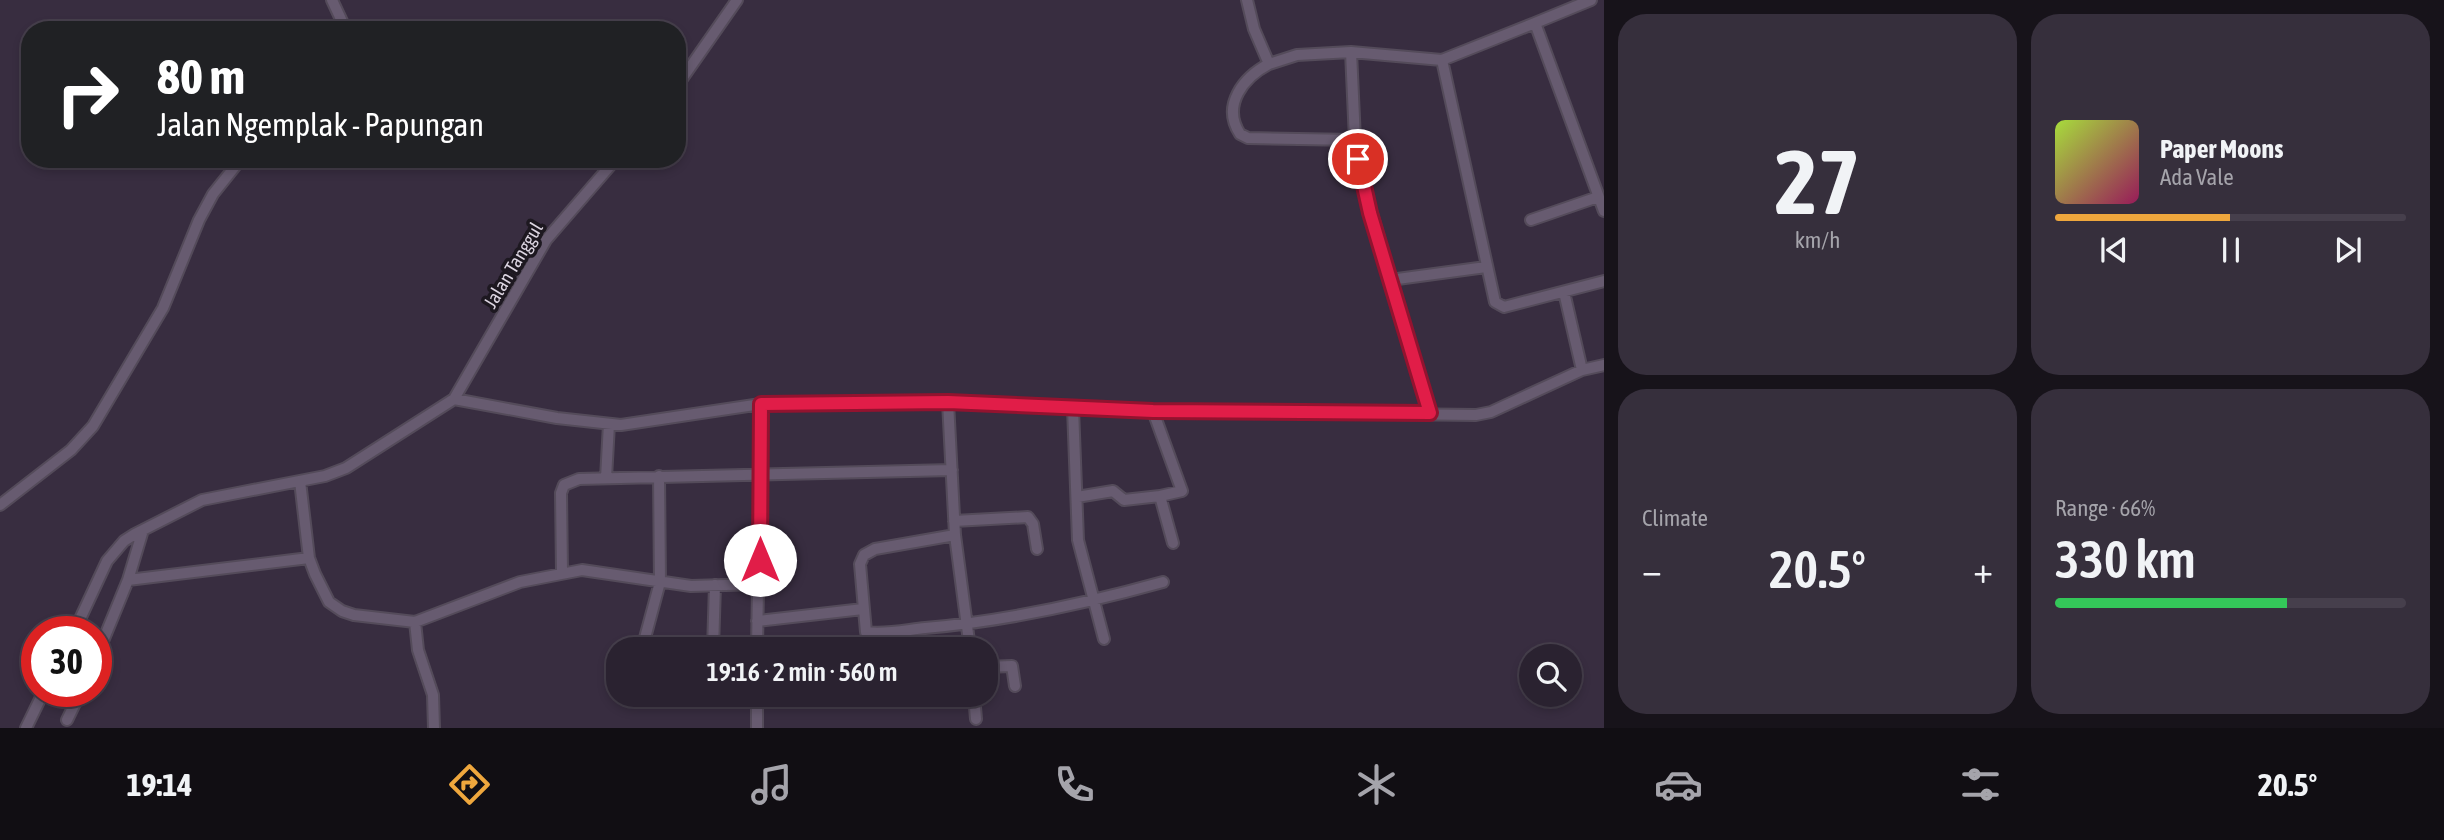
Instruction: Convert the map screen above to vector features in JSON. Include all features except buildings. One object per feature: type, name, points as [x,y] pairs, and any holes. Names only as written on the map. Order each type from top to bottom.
[{"type":"street","points":[[332,0],[342,21]]},
{"type":"street","points":[[686,73],[737,0]]},
{"type":"street","points":[[1247,0],[1254,29],[1269,64]]},
{"type":"street","points":[[1355,140],[1248,138],[1240,134],[1233,116],[1242,84],[1251,74],[1269,64],[1297,55],[1351,52],[1441,60],[1591,0]]},
{"type":"street","points":[[1535,23],[1604,211]]},
{"type":"street","points":[[1351,52],[1355,140],[1363,183],[1430,413]]},
{"type":"street","points":[[1441,60],[1492,297],[1504,307],[1604,281]]},
{"type":"street","points":[[0,505],[71,450],[93,426],[163,308],[199,220],[213,194],[234,168]]},
{"type":"street","name":"Jalan Tanggul","points":[[454,399],[546,240],[608,168]]},
{"type":"street","points":[[1531,220],[1598,197]]},
{"type":"street","points":[[1390,280],[1486,267]]},
{"type":"street","points":[[1564,292],[1582,370]]},
{"type":"street","points":[[81,616],[107,561],[124,541],[139,532],[202,500],[300,481],[346,468],[454,399],[609,424],[761,404],[948,402],[1153,411],[1484,415],[1582,370],[1604,365]]},
{"type":"street","points":[[948,402],[955,535],[969,637]]},
{"type":"street","points":[[757,637],[761,404]]},
{"type":"street","points":[[1073,408],[1080,550],[1104,639]]},
{"type":"street","points":[[1077,497],[1113,491],[1124,500],[1182,491],[1153,411]]},
{"type":"street","points":[[606,478],[609,424]]},
{"type":"street","points":[[562,572],[561,493],[564,485],[579,479],[761,472],[952,470]]},
{"type":"street","points":[[645,637],[660,582],[659,476]]},
{"type":"street","points":[[300,481],[309,558],[324,593],[342,611],[415,622],[520,582],[582,570],[660,582],[760,584]]},
{"type":"street","points":[[1160,496],[1173,543]]},
{"type":"street","points":[[954,521],[1028,517],[1033,524],[1037,549]]},
{"type":"street","points":[[112,619],[128,580],[139,532]]},
{"type":"street","points":[[955,535],[875,549],[864,555],[860,564],[863,628],[872,633],[967,624],[1093,602],[1163,582]]},
{"type":"street","points":[[128,580],[309,558]]},
{"type":"street","points":[[713,637],[715,585]]},
{"type":"street","points":[[757,621],[863,609]]},
{"type":"street","points":[[415,622],[418,650],[433,695],[434,728]]},
{"type":"street","points":[[998,667],[1012,666],[1015,686]]},
{"type":"street","points":[[26,728],[36,707]]},
{"type":"street","points":[[67,720],[73,707]]},
{"type":"street","points":[[757,707],[757,728]]},
{"type":"street","points":[[975,707],[976,719]]},
{"type":"route","points":[[760,560],[761,404],[948,402],[1153,411],[1430,413],[1370,213],[1358,159]]}]
